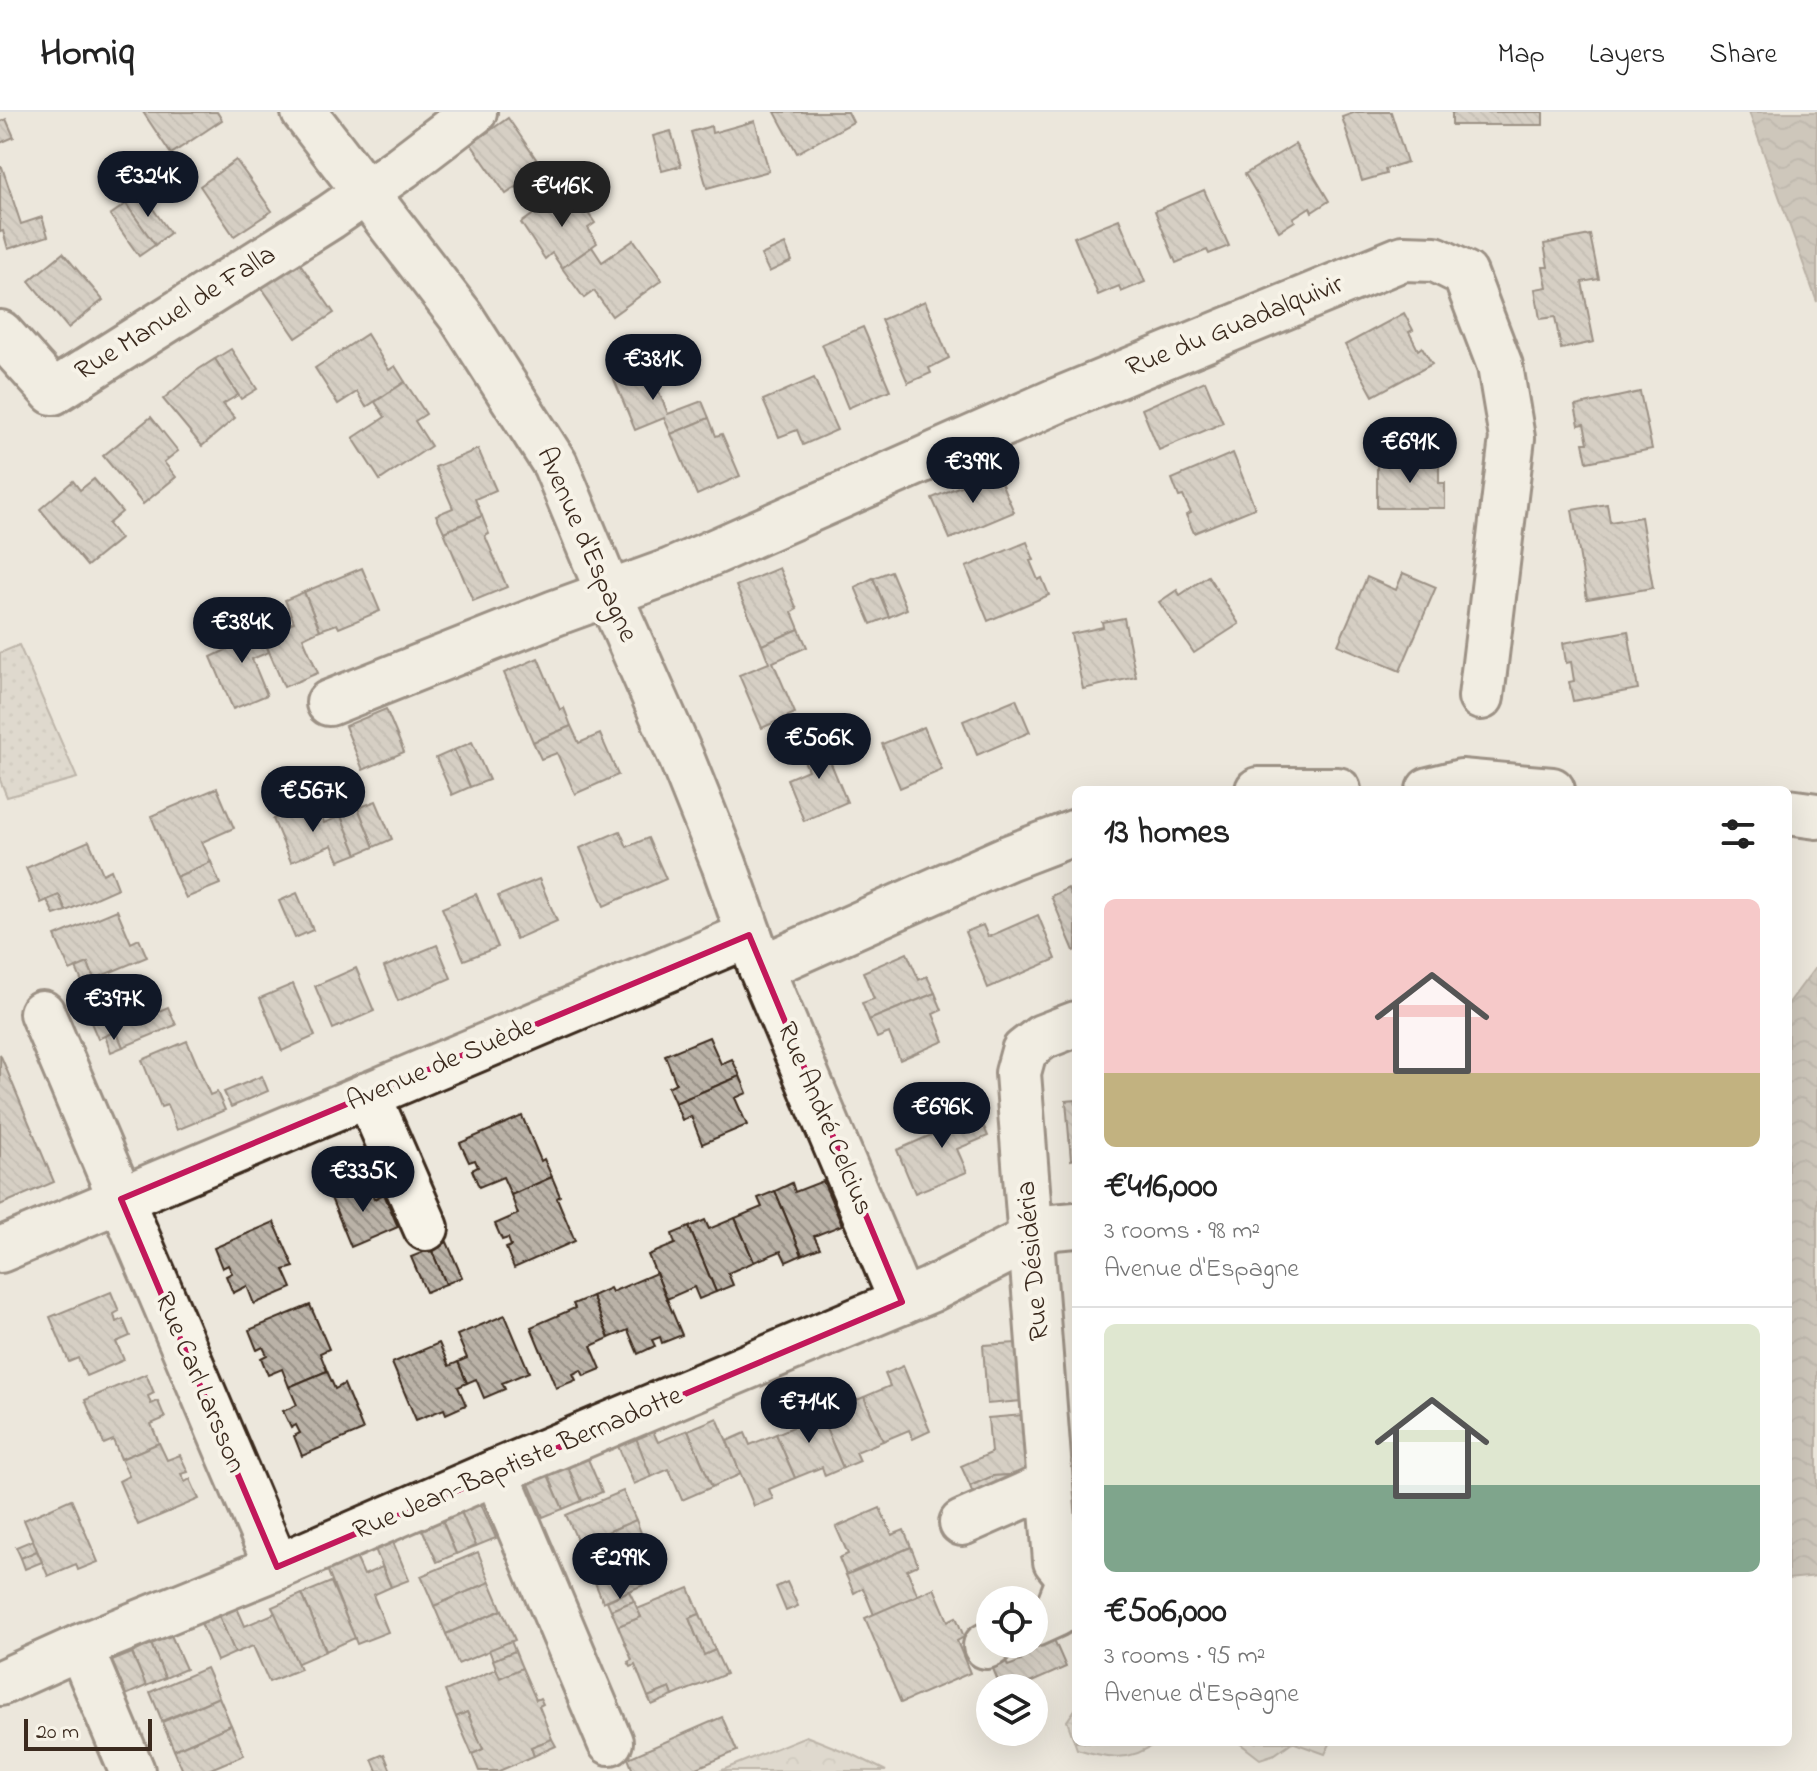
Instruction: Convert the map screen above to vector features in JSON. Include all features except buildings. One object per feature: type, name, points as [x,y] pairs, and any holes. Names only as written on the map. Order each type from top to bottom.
[{"type":"street","name":"Avenue d'Espagne","points":[[304,112],[460,315],[555,464],[681,757],[755,952]]},
{"type":"street","points":[[366,192],[474,112]]},
{"type":"street","name":"Rue Manuel de Falla","points":[[0,333],[53,392],[366,192]]},
{"type":"street","name":"Rue du Guadalquivir","points":[[329,703],[555,613],[671,571],[1056,401],[1403,258],[1435,259],[1465,274],[1500,366],[1512,438],[1481,697]]},
{"type":"street","points":[[1445,786],[1461,782],[1506,786]]},
{"type":"street","points":[[1792,813],[1817,816]]},
{"type":"street","name":"Avenue de Suède","points":[[0,1250],[368,1095],[1072,834]]},
{"type":"street","name":"Rue André Celcius","points":[[755,952],[902,1302]]},
{"type":"street","name":"Rue Carl Larsson","points":[[42,1013],[277,1567]]},
{"type":"street","name":"Rue Désidéria","points":[[1072,1026],[1042,1037],[1024,1051],[1018,1073],[1056,1561],[1072,1578]]},
{"type":"street","points":[[368,1095],[426,1228]]},
{"type":"street","name":"Rue Jean-Baptiste Bernadotte","points":[[0,1683],[930,1290],[1053,1227],[1072,1225]]},
{"type":"street","points":[[496,1472],[610,1742]]},
{"type":"street","points":[[962,1523],[1050,1484]]},
{"type":"street","name":"Rue Désidéria","points":[[1048,1618],[1056,1614],[1072,1581]]},
{"type":"street","points":[[80,1647],[132,1771]]},
{"type":"highlighted area","points":[[749,935],[902,1302],[277,1567],[121,1199]]},
{"type":"green space","points":[[19,645],[77,778],[7,797],[0,780],[0,653]]},
{"type":"green space","points":[[1072,1714],[1072,1735],[1067,1721]]},
{"type":"green space","points":[[806,1736],[886,1771],[720,1771]]},
{"type":"green space","points":[[1076,1746],[1151,1746],[1118,1757],[1077,1749]]},
{"type":"green space","points":[[1243,1746],[1286,1746],[1275,1754],[1260,1759]]},
{"type":"green space","points":[[1303,1746],[1329,1746],[1325,1754]]},
{"type":"water","points":[[1749,112],[1817,112],[1817,302]]},
{"type":"water","points":[[1817,965],[1817,1576],[1792,1579],[1792,999]]}]
